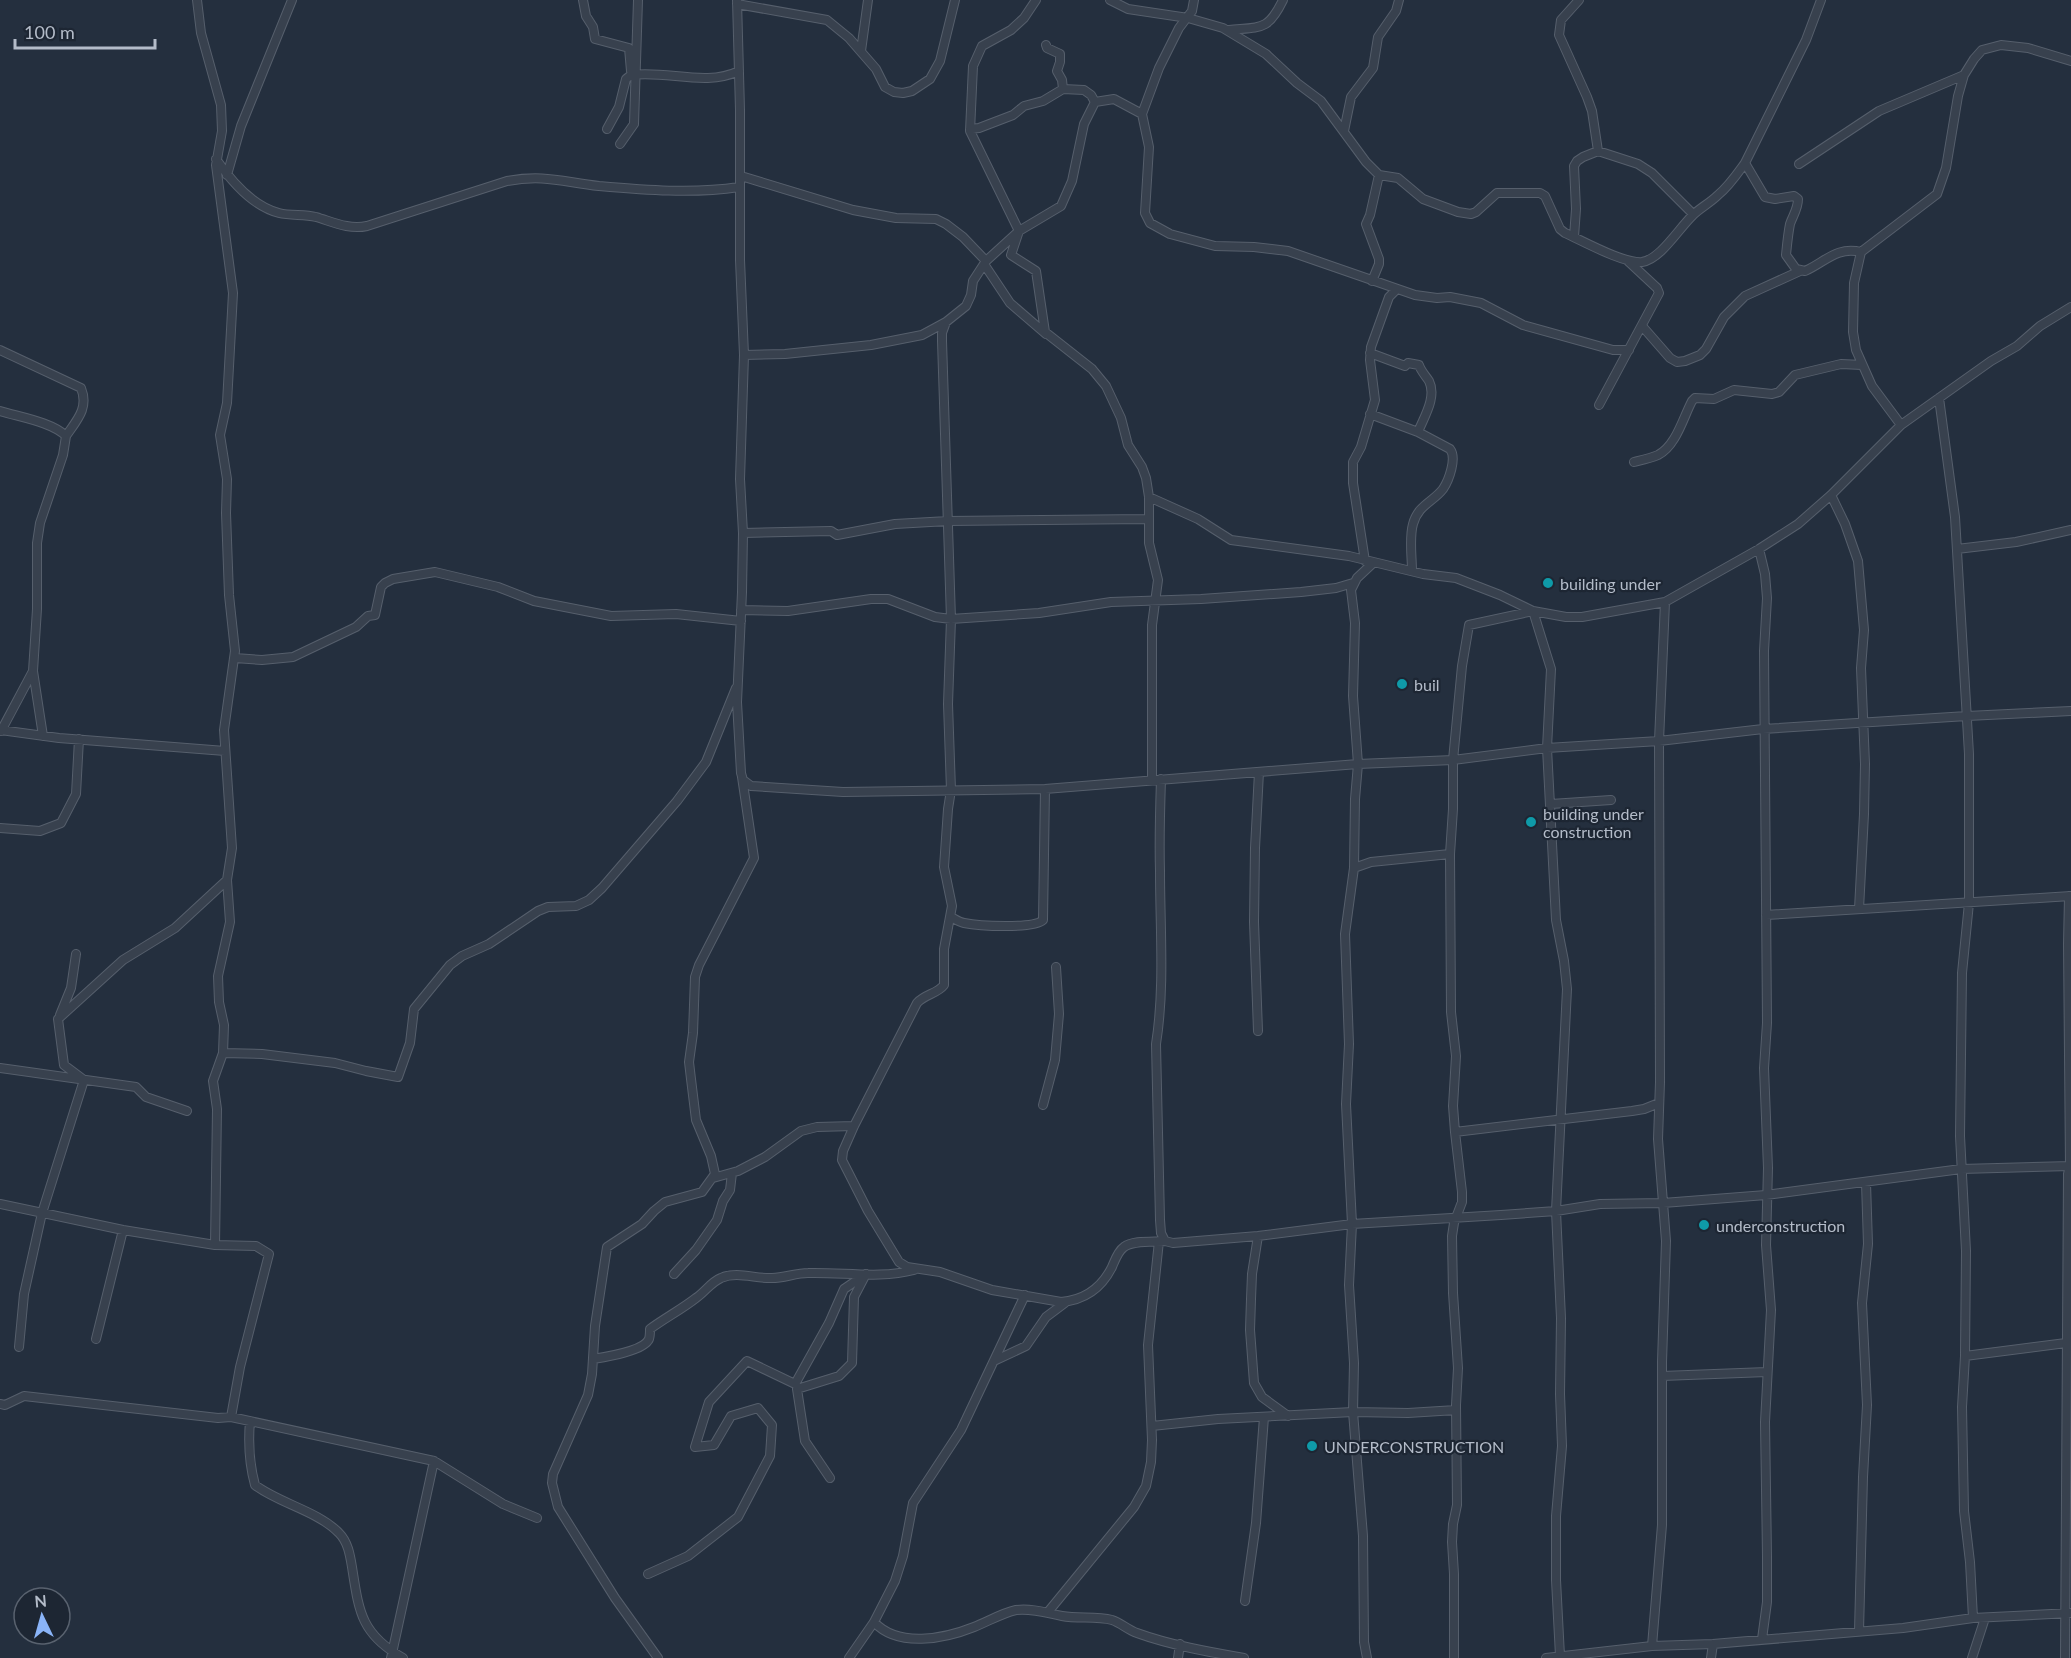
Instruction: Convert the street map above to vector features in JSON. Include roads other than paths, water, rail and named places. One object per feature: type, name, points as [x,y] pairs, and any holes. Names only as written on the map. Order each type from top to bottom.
[{"type":"street","points":[[197,0],[201,33],[222,105],[222,131],[216,159],[233,293],[227,403],[220,435],[227,479],[229,595],[235,638],[235,658],[224,730],[232,840],[227,880],[230,922],[218,976],[219,1002],[224,1025],[223,1053],[213,1081],[217,1110],[215,1245]]},
{"type":"street","points":[[227,175],[241,126],[292,0]]},
{"type":"street","points":[[583,0],[586,16],[593,27],[595,39],[629,48],[633,75]]},
{"type":"street","points":[[620,144],[634,124],[633,75],[638,0]]},
{"type":"street","points":[[861,51],[868,0]]},
{"type":"street","points":[[658,1658],[615,1598],[558,1507],[552,1479],[588,1395],[595,1326],[607,1247],[642,1224],[665,1202],[702,1192],[713,1178],[714,1169],[711,1156],[696,1120],[689,1062],[693,1033],[695,977],[754,858],[741,773],[738,683],[744,533],[740,479],[744,355],[740,260],[739,188],[741,176],[737,2],[827,21],[841,30],[861,51],[876,69],[887,89],[898,93],[912,91],[930,79],[940,61],[955,0]]},
{"type":"street","points":[[1036,0],[1024,18],[1011,30],[991,40],[979,50],[973,66],[970,129],[1019,231],[1011,255],[1036,271],[1044,328],[1047,334]]},
{"type":"street","points":[[1110,0],[1128,9],[1188,18],[1227,31],[1266,54],[1297,83],[1319,99],[1366,162],[1379,175],[1398,178],[1423,199],[1458,212],[1471,214],[1497,194],[1540,193],[1545,196],[1560,229],[1626,260],[1640,262],[1650,260],[1662,250],[1694,214],[1732,181],[1745,163],[1806,40],[1821,0]]},
{"type":"street","points":[[1194,0],[1188,18],[1176,34],[1159,68],[1142,114],[1149,147],[1145,213],[1150,223],[1170,234],[1215,246],[1254,247],[1288,252],[1415,295],[1450,297],[1481,303],[1523,326],[1612,350],[1629,350]]},
{"type":"street","points":[[1227,31],[1268,24],[1283,0]]},
{"type":"street","points":[[1344,131],[1351,97],[1373,68],[1378,37],[1396,11],[1400,0]]},
{"type":"street","points":[[1579,0],[1561,20],[1559,35],[1592,111],[1598,151]]},
{"type":"street","points":[[1046,45],[1047,48],[1060,54],[1057,71],[1062,80],[1063,89]]},
{"type":"street","points":[[1901,425],[1872,386],[1856,350],[1853,318],[1854,283],[1861,252],[1937,194],[1946,168],[1958,96],[1964,75],[1982,50],[2001,45],[2028,48],[2071,61]]},
{"type":"street","points":[[607,129],[619,107],[626,79],[633,75],[678,75],[718,79],[739,71]]},
{"type":"street","points":[[1799,164],[1879,111],[1964,75]]},
{"type":"street","points":[[970,129],[1013,116],[1024,105],[1043,101],[1063,89],[1084,90],[1095,102]]},
{"type":"street","points":[[1095,102],[1114,99],[1142,114]]},
{"type":"street","points":[[744,355],[785,354],[871,345],[922,335],[946,322],[966,306],[971,295],[973,281],[985,262],[1019,231],[1048,216],[1061,206],[1072,181],[1084,124],[1095,102]]},
{"type":"street","points":[[1574,237],[1576,209],[1574,166],[1582,156],[1598,151],[1646,167],[1694,214]]},
{"type":"street","points":[[216,159],[227,175],[262,207],[279,213],[314,216],[354,228],[507,181],[524,178],[537,177],[597,185],[668,190],[739,188]]},
{"type":"street","points":[[1745,163],[1765,196],[1775,198],[1794,196],[1798,199],[1798,206],[1791,221],[1786,255],[1792,265],[1800,271]]},
{"type":"street","points":[[1372,281],[1379,260],[1366,224],[1379,175]]},
{"type":"street","points":[[741,176],[853,210],[896,218],[936,219],[946,224],[963,237],[985,262],[1010,303],[1092,369],[1106,386],[1120,418],[1128,445],[1144,472],[1149,497],[1149,543],[1158,580],[1152,625],[1162,941],[1160,1019],[1156,1044],[1162,1241],[1148,1345],[1152,1426],[1151,1462],[1146,1486],[1134,1507],[1048,1612]]},
{"type":"street","points":[[1642,326],[1670,358],[1677,362],[1685,361],[1700,355],[1706,349],[1724,318],[1745,296],[1807,270],[1842,250],[1861,252]]},
{"type":"street","points":[[1599,405],[1659,293],[1657,288],[1626,260]]},
{"type":"street","points":[[741,610],[788,611],[872,599],[888,599],[935,617],[951,619],[1039,613],[1111,602],[1301,592],[1336,588],[1353,583],[1369,562],[1352,468],[1375,400],[1370,353],[1389,297],[1397,289]]},
{"type":"street","points":[[1149,497],[1198,519],[1231,540],[1349,556],[1430,575],[1456,578],[1533,611],[1566,617],[1582,617],[1665,602],[1760,549],[1798,524],[1831,495],[1901,425],[2071,307]]},
{"type":"street","points":[[946,322],[942,340],[951,619],[948,704],[951,790],[944,867],[952,897],[951,917],[944,949],[944,985],[936,992],[924,996],[917,1004],[854,1126],[842,1156],[845,1166],[896,1260],[907,1267],[940,1272],[992,1290],[1066,1302]]},
{"type":"street","points":[[0,350],[81,388],[84,396],[84,410],[66,436],[63,455],[40,523],[37,543],[37,609],[33,671],[43,736]]},
{"type":"street","points":[[1370,353],[1405,366],[1408,363],[1419,365],[1421,373],[1428,379],[1432,391],[1431,399],[1418,432]]},
{"type":"street","points":[[1634,462],[1657,455],[1666,449],[1695,398],[1714,399],[1734,390],[1772,394],[1779,392],[1795,375],[1841,364],[1862,365]]},
{"type":"street","points":[[1939,398],[1951,480],[1957,549],[1969,754],[1969,903],[1962,983],[1961,1169],[1966,1251],[1962,1407],[1964,1511],[1973,1618]]},
{"type":"street","points":[[0,411],[49,426],[62,431],[66,436]]},
{"type":"street","points":[[1370,414],[1418,432],[1450,449],[1453,453],[1454,459],[1444,487],[1425,504],[1413,522],[1413,571]]},
{"type":"street","points":[[1831,495],[1845,524],[1857,561],[1864,630],[1861,668],[1864,814],[1859,909]]},
{"type":"street","points":[[744,533],[831,531],[837,535],[886,525],[948,521],[1149,519]]},
{"type":"street","points":[[1957,549],[2016,542],[2071,530]]},
{"type":"street","points":[[1760,549],[1767,598],[1764,628],[1763,729],[1767,1023],[1764,1068],[1768,1168],[1766,1245],[1771,1310],[1765,1422],[1767,1602],[1762,1640]]},
{"type":"street","points":[[235,658],[281,659],[303,654],[356,627],[368,616],[375,615],[381,587],[384,583],[427,572],[445,573],[498,587],[534,601],[611,616],[676,614],[741,621]]},
{"type":"street","points":[[1353,583],[1355,623],[1353,696],[1358,764],[1354,868],[1345,934],[1349,1044],[1346,1104],[1352,1224],[1349,1286],[1354,1363],[1353,1412],[1363,1536],[1364,1642],[1367,1658]]},
{"type":"street","points":[[1652,1646],[1662,1525],[1662,1376],[1666,1250],[1658,1139],[1661,928],[1659,741],[1665,602]]},
{"type":"street","points":[[1533,611],[1551,669],[1547,748],[1556,920],[1562,944],[1567,989],[1556,1211],[1561,1318],[1562,1446],[1556,1516],[1556,1580],[1564,1656]]},
{"type":"street","points":[[1454,1658],[1452,1542],[1457,1505],[1458,1368],[1452,1236],[1462,1202],[1462,1192],[1453,1106],[1456,1056],[1451,1012],[1452,760],[1462,666],[1469,625],[1533,611]]},
{"type":"street","points":[[33,671],[1,730],[43,736],[225,752]]},
{"type":"street","points":[[223,1053],[262,1054],[335,1063],[398,1077],[410,1043],[414,1009],[419,1000],[450,965],[462,956],[489,944],[538,911],[576,906],[589,900],[602,888],[677,801],[706,762],[738,683]]},
{"type":"street","points":[[741,773],[743,780],[756,788],[843,792],[1045,789],[1358,764],[1452,760],[1547,748],[1659,741],[1763,729],[2071,711]]},
{"type":"street","points":[[0,828],[40,831],[61,823],[76,794],[79,739]]},
{"type":"street","points":[[1258,772],[1254,922],[1258,1031]]},
{"type":"street","points":[[951,917],[966,923],[985,925],[1035,925],[1043,920],[1045,789]]},
{"type":"street","points":[[1551,804],[1611,800]]},
{"type":"street","points":[[1354,868],[1371,862],[1450,854]]},
{"type":"street","points":[[58,1019],[123,960],[175,928],[227,880]]},
{"type":"street","points":[[1766,915],[2070,896],[2068,955],[2071,1166],[2067,1174],[2066,1226],[2067,1432],[2065,1473],[2068,1613],[2065,1658]]},
{"type":"street","points":[[76,954],[71,988],[58,1019],[64,1065],[84,1080]]},
{"type":"street","points":[[1043,1105],[1055,1060],[1059,1014],[1056,967]]},
{"type":"street","points":[[0,1068],[136,1087],[146,1097],[187,1111]]},
{"type":"street","points":[[19,1347],[24,1294],[42,1213],[84,1080]]},
{"type":"street","points":[[1455,1132],[1638,1110],[1659,1102]]},
{"type":"street","points":[[713,1178],[732,1173],[774,1152],[789,1138],[801,1131],[817,1127],[854,1126]]},
{"type":"street","points":[[994,1361],[1026,1346],[1046,1317],[1066,1302],[1086,1295],[1097,1288],[1107,1278],[1124,1247],[1132,1244],[1258,1236],[1352,1224],[1556,1211],[1600,1204],[1663,1203],[1766,1195],[1961,1169],[2071,1166]]},
{"type":"street","points":[[674,1274],[696,1250],[717,1220],[723,1201],[730,1190],[732,1173]]},
{"type":"street","points":[[1859,1632],[1867,1405],[1862,1303],[1868,1244],[1866,1183]]},
{"type":"street","points":[[0,1204],[123,1230],[215,1245],[256,1246],[269,1254],[240,1367],[231,1417]]},
{"type":"street","points":[[96,1339],[123,1230]]},
{"type":"street","points":[[1258,1236],[1252,1274],[1250,1330],[1254,1383],[1262,1397],[1288,1416]]},
{"type":"street","points":[[593,1359],[620,1354],[646,1343],[652,1328],[723,1277],[736,1275],[772,1278],[805,1273],[899,1274],[918,1268]]},
{"type":"street","points":[[830,1478],[805,1441],[797,1389],[839,1376],[852,1363],[854,1297],[866,1274]]},
{"type":"street","points":[[648,1574],[688,1556],[738,1517],[770,1456],[772,1425],[758,1408],[731,1416],[714,1445],[695,1447],[709,1402],[747,1361],[795,1384],[829,1323],[844,1289],[866,1274]]},
{"type":"street","points":[[849,1658],[874,1622],[890,1592],[903,1556],[913,1503],[961,1430],[1025,1295]]},
{"type":"street","points":[[1965,1356],[2066,1343]]},
{"type":"street","points":[[1662,1376],[1767,1372]]},
{"type":"street","points":[[0,1404],[5,1405],[24,1396],[218,1418],[231,1417],[250,1421],[434,1461],[503,1504],[537,1518]]},
{"type":"street","points":[[1152,1426],[1353,1412],[1408,1413],[1456,1410]]},
{"type":"street","points":[[1245,1601],[1256,1520],[1264,1417]]},
{"type":"street","points":[[250,1421],[248,1442],[255,1485],[339,1533],[350,1553],[355,1590],[364,1623],[391,1654],[403,1658]]},
{"type":"street","points":[[391,1654],[434,1461]]},
{"type":"street","points":[[874,1622],[891,1634],[903,1638],[930,1637],[957,1632],[1016,1610],[1048,1612],[1061,1616],[1113,1621],[1138,1634],[1244,1658]]},
{"type":"street","points":[[1546,1658],[1652,1646],[1713,1644],[1903,1628],[1973,1618],[2068,1613]]},
{"type":"street","points":[[1972,1658],[1985,1618]]},
{"type":"street","points":[[1178,1658],[1180,1644]]},
{"type":"street","points":[[1711,1658],[1713,1644]]},
{"type":"place","name":"building under","points":[[1548,583]]},
{"type":"place","name":"buil","points":[[1402,684]]},
{"type":"place","name":"building under construction","points":[[1531,822]]},
{"type":"place","name":"underconstruction","points":[[1704,1225]]},
{"type":"place","name":"UNDERCONSTRUCTION","points":[[1312,1446]]}]
